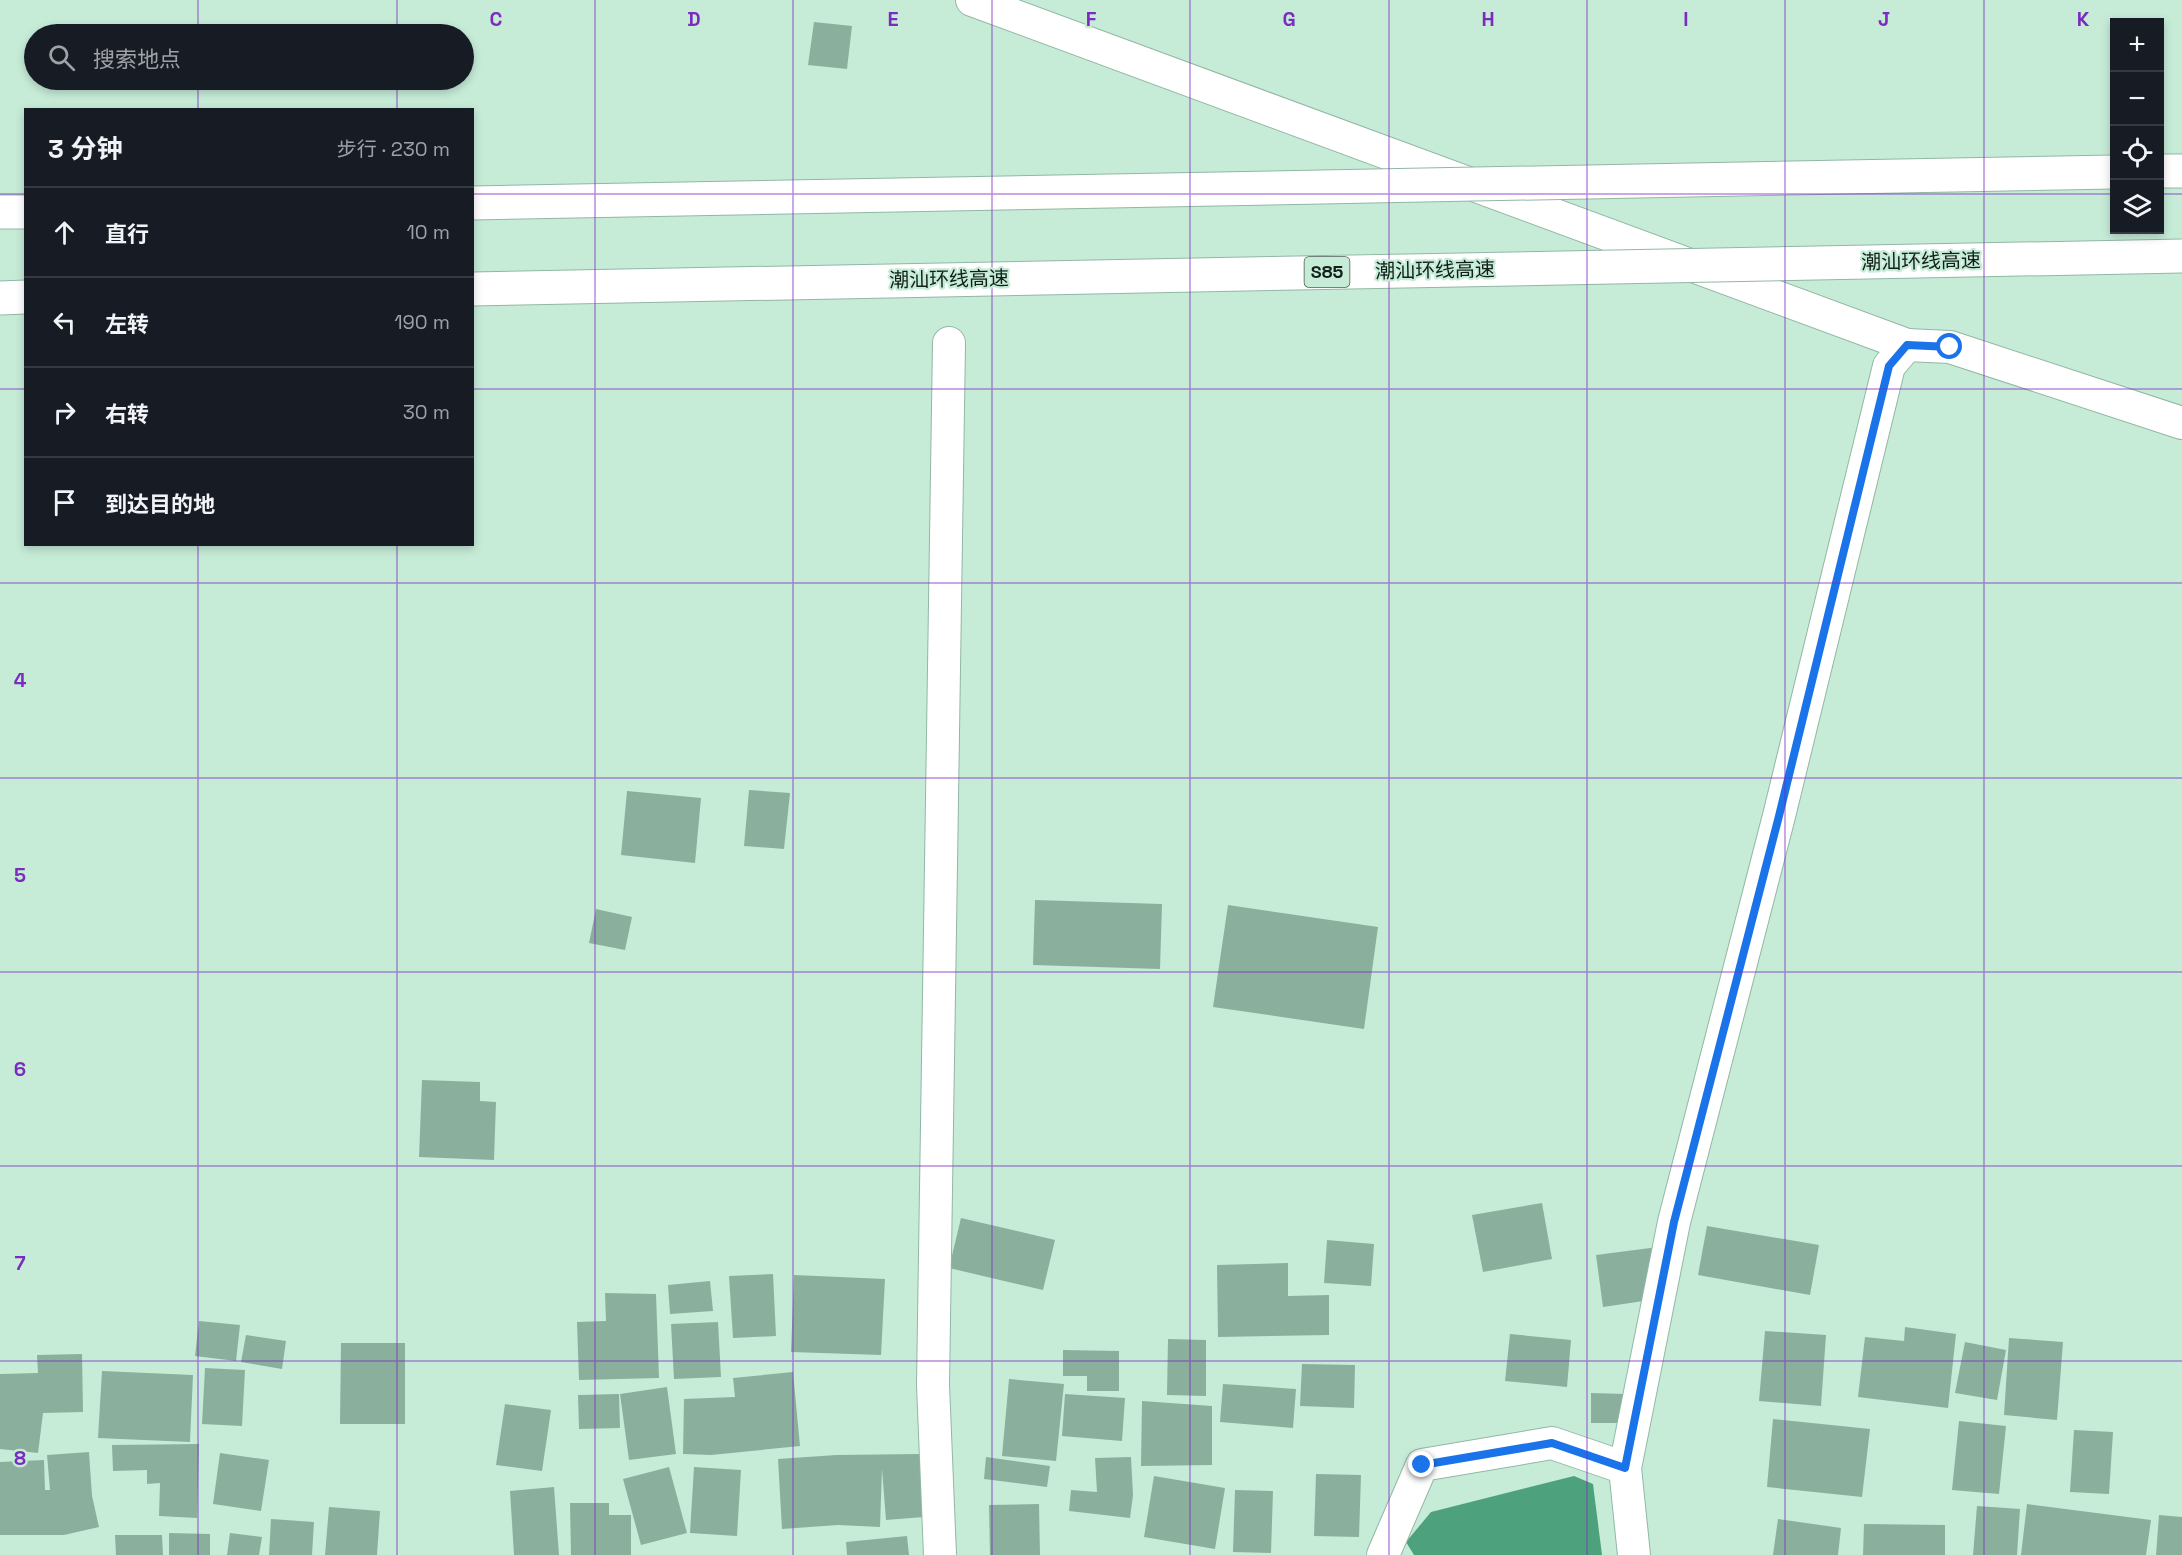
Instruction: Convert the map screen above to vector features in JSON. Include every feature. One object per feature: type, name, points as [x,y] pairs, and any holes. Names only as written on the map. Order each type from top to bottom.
[{"type":"highway","points":[[2164,171],[2182,171]]},
{"type":"highway","points":[[474,203],[2110,172]]},
{"type":"highway","points":[[0,212],[24,212]]},
{"type":"highway","name":"潮汕环线高速","points":[[474,288],[2182,256]]},
{"type":"highway","points":[[0,298],[24,297]]},
{"type":"street","points":[[972,0],[1907,345],[1950,347],[2182,423]]},
{"type":"street","points":[[940,1555],[933,1385],[950,343]]},
{"type":"street","points":[[1634,1555],[1625,1468],[1674,1222],[1779,816],[1889,366],[1907,345]]},
{"type":"street","points":[[1383,1555],[1422,1465],[1552,1443],[1625,1468]]},
{"type":"shaded area","points":[[1574,1476],[1593,1484],[1602,1555],[1414,1555],[1406,1542],[1431,1512]]},
{"type":"building","points":[[814,22],[852,26],[847,69],[808,65]]},
{"type":"building","points":[[749,790],[790,793],[784,849],[744,846]]},
{"type":"building","points":[[627,791],[701,798],[695,863],[621,855]]},
{"type":"building","points":[[1035,900],[1162,904],[1160,969],[1033,965]]},
{"type":"building","points":[[1228,905],[1378,927],[1364,1029],[1213,1007]]},
{"type":"building","points":[[596,909],[632,917],[625,950],[589,943]]},
{"type":"building","points":[[422,1080],[480,1082],[480,1101],[496,1102],[494,1160],[419,1157]]},
{"type":"building","points":[[1542,1203],[1552,1259],[1483,1272],[1472,1215]]},
{"type":"building","points":[[961,1218],[1055,1240],[1043,1290],[949,1268]]},
{"type":"building","points":[[1707,1226],[1819,1245],[1810,1295],[1698,1275]]},
{"type":"building","points":[[1327,1240],[1374,1244],[1371,1286],[1324,1283]]},
{"type":"building","points":[[1658,1247],[1664,1298],[1603,1307],[1596,1255]]},
{"type":"building","points":[[1288,1263],[1288,1296],[1329,1295],[1329,1335],[1218,1337],[1217,1265]]},
{"type":"building","points":[[773,1274],[776,1336],[733,1338],[729,1276]]},
{"type":"building","points":[[794,1275],[885,1279],[881,1355],[791,1352]]},
{"type":"building","points":[[710,1281],[713,1311],[670,1314],[668,1285]]},
{"type":"building","points":[[605,1293],[656,1294],[659,1378],[579,1380],[577,1322],[606,1321]]},
{"type":"building","points":[[199,1321],[240,1325],[236,1361],[195,1356]]},
{"type":"building","points":[[718,1322],[721,1377],[674,1379],[671,1324]]},
{"type":"building","points":[[1905,1327],[1956,1334],[1948,1408],[1858,1397],[1865,1337],[1904,1341]]},
{"type":"building","points":[[1765,1331],[1826,1335],[1821,1406],[1759,1401]]},
{"type":"building","points":[[1510,1334],[1571,1340],[1567,1387],[1505,1381]]},
{"type":"building","points":[[246,1335],[286,1341],[282,1369],[241,1362]]},
{"type":"building","points":[[2009,1338],[2063,1342],[2057,1420],[2004,1415]]},
{"type":"building","points":[[1168,1339],[1206,1340],[1206,1396],[1167,1395]]},
{"type":"building","points":[[1965,1342],[2006,1350],[1997,1400],[1955,1393]]},
{"type":"building","points":[[341,1343],[405,1343],[405,1424],[340,1424]]},
{"type":"building","points":[[1063,1350],[1119,1351],[1119,1391],[1087,1391],[1087,1376],[1063,1376]]},
{"type":"building","points":[[82,1354],[83,1412],[43,1413],[38,1453],[0,1449],[0,1374],[38,1373],[37,1355]]},
{"type":"building","points":[[1302,1364],[1355,1365],[1354,1408],[1300,1406]]},
{"type":"building","points":[[205,1368],[245,1370],[242,1426],[202,1424]]},
{"type":"building","points":[[102,1371],[193,1375],[190,1442],[98,1438]]},
{"type":"building","points":[[793,1372],[800,1446],[711,1455],[683,1454],[684,1399],[735,1397],[733,1378]]},
{"type":"building","points":[[1009,1379],[1064,1384],[1056,1461],[1002,1456]]},
{"type":"building","points":[[1223,1384],[1296,1389],[1293,1428],[1220,1422]]},
{"type":"building","points":[[667,1387],[676,1454],[629,1460],[620,1394]]},
{"type":"building","points":[[1591,1393],[1626,1394],[1625,1423],[1591,1423]]},
{"type":"building","points":[[619,1394],[620,1428],[579,1429],[578,1395]]},
{"type":"building","points":[[1065,1394],[1125,1398],[1122,1441],[1062,1436]]},
{"type":"building","points":[[1142,1401],[1212,1406],[1212,1465],[1141,1466]]},
{"type":"building","points":[[505,1404],[551,1410],[542,1471],[496,1465]]},
{"type":"building","points":[[1773,1419],[1870,1429],[1862,1497],[1767,1487]]},
{"type":"building","points":[[1959,1421],[2006,1426],[1999,1494],[1952,1490]]},
{"type":"building","points":[[2074,1430],[2113,1432],[2109,1494],[2070,1492]]},
{"type":"building","points":[[199,1444],[197,1518],[159,1516],[160,1483],[147,1484],[147,1470],[113,1471],[112,1445]]},
{"type":"building","points":[[89,1452],[92,1496],[99,1527],[64,1535],[0,1535],[0,1462],[44,1460],[45,1490],[50,1490],[47,1455]]},
{"type":"building","points":[[220,1453],[269,1460],[261,1511],[213,1504]]},
{"type":"building","points":[[920,1454],[924,1517],[886,1520],[882,1469],[880,1527],[838,1525],[782,1529],[778,1459],[836,1455]]},
{"type":"building","points":[[986,1457],[1050,1466],[1047,1487],[984,1479]]},
{"type":"building","points":[[1131,1457],[1133,1495],[1130,1518],[1069,1511],[1071,1490],[1097,1492],[1095,1458]]},
{"type":"building","points":[[669,1467],[687,1533],[641,1545],[623,1479]]},
{"type":"building","points":[[694,1467],[741,1470],[737,1536],[690,1533]]},
{"type":"building","points":[[1316,1474],[1361,1475],[1359,1537],[1314,1536]]},
{"type":"building","points":[[1154,1476],[1225,1488],[1215,1549],[1144,1537]]},
{"type":"building","points":[[554,1487],[559,1555],[514,1555],[510,1491]]},
{"type":"building","points":[[1235,1490],[1273,1491],[1271,1553],[1233,1552]]},
{"type":"building","points":[[570,1503],[609,1503],[609,1515],[631,1515],[631,1555],[571,1555]]},
{"type":"building","points":[[1039,1504],[1040,1555],[990,1555],[989,1505]]},
{"type":"building","points":[[2027,1504],[2151,1520],[2146,1555],[2021,1555]]},
{"type":"building","points":[[1977,1506],[2020,1509],[2017,1555],[1973,1555]]},
{"type":"building","points":[[329,1507],[380,1511],[377,1555],[325,1555]]},
{"type":"building","points":[[2159,1515],[2182,1517],[2182,1555],[2156,1555]]},
{"type":"building","points":[[271,1519],[314,1522],[312,1555],[269,1555]]},
{"type":"building","points":[[1778,1519],[1841,1528],[1838,1555],[1773,1555]]},
{"type":"building","points":[[1864,1524],[1945,1525],[1945,1555],[1863,1555]]},
{"type":"building","points":[[169,1533],[210,1534],[210,1555],[169,1555]]},
{"type":"building","points":[[230,1533],[262,1537],[259,1555],[227,1555]]},
{"type":"building","points":[[115,1535],[162,1535],[163,1555],[116,1555]]},
{"type":"building","points":[[907,1536],[909,1555],[847,1555],[846,1542]]},
{"type":"route","points":[[1422,1465],[1552,1443],[1625,1468],[1674,1222],[1779,816],[1889,366],[1907,345],[1950,347]]}]
